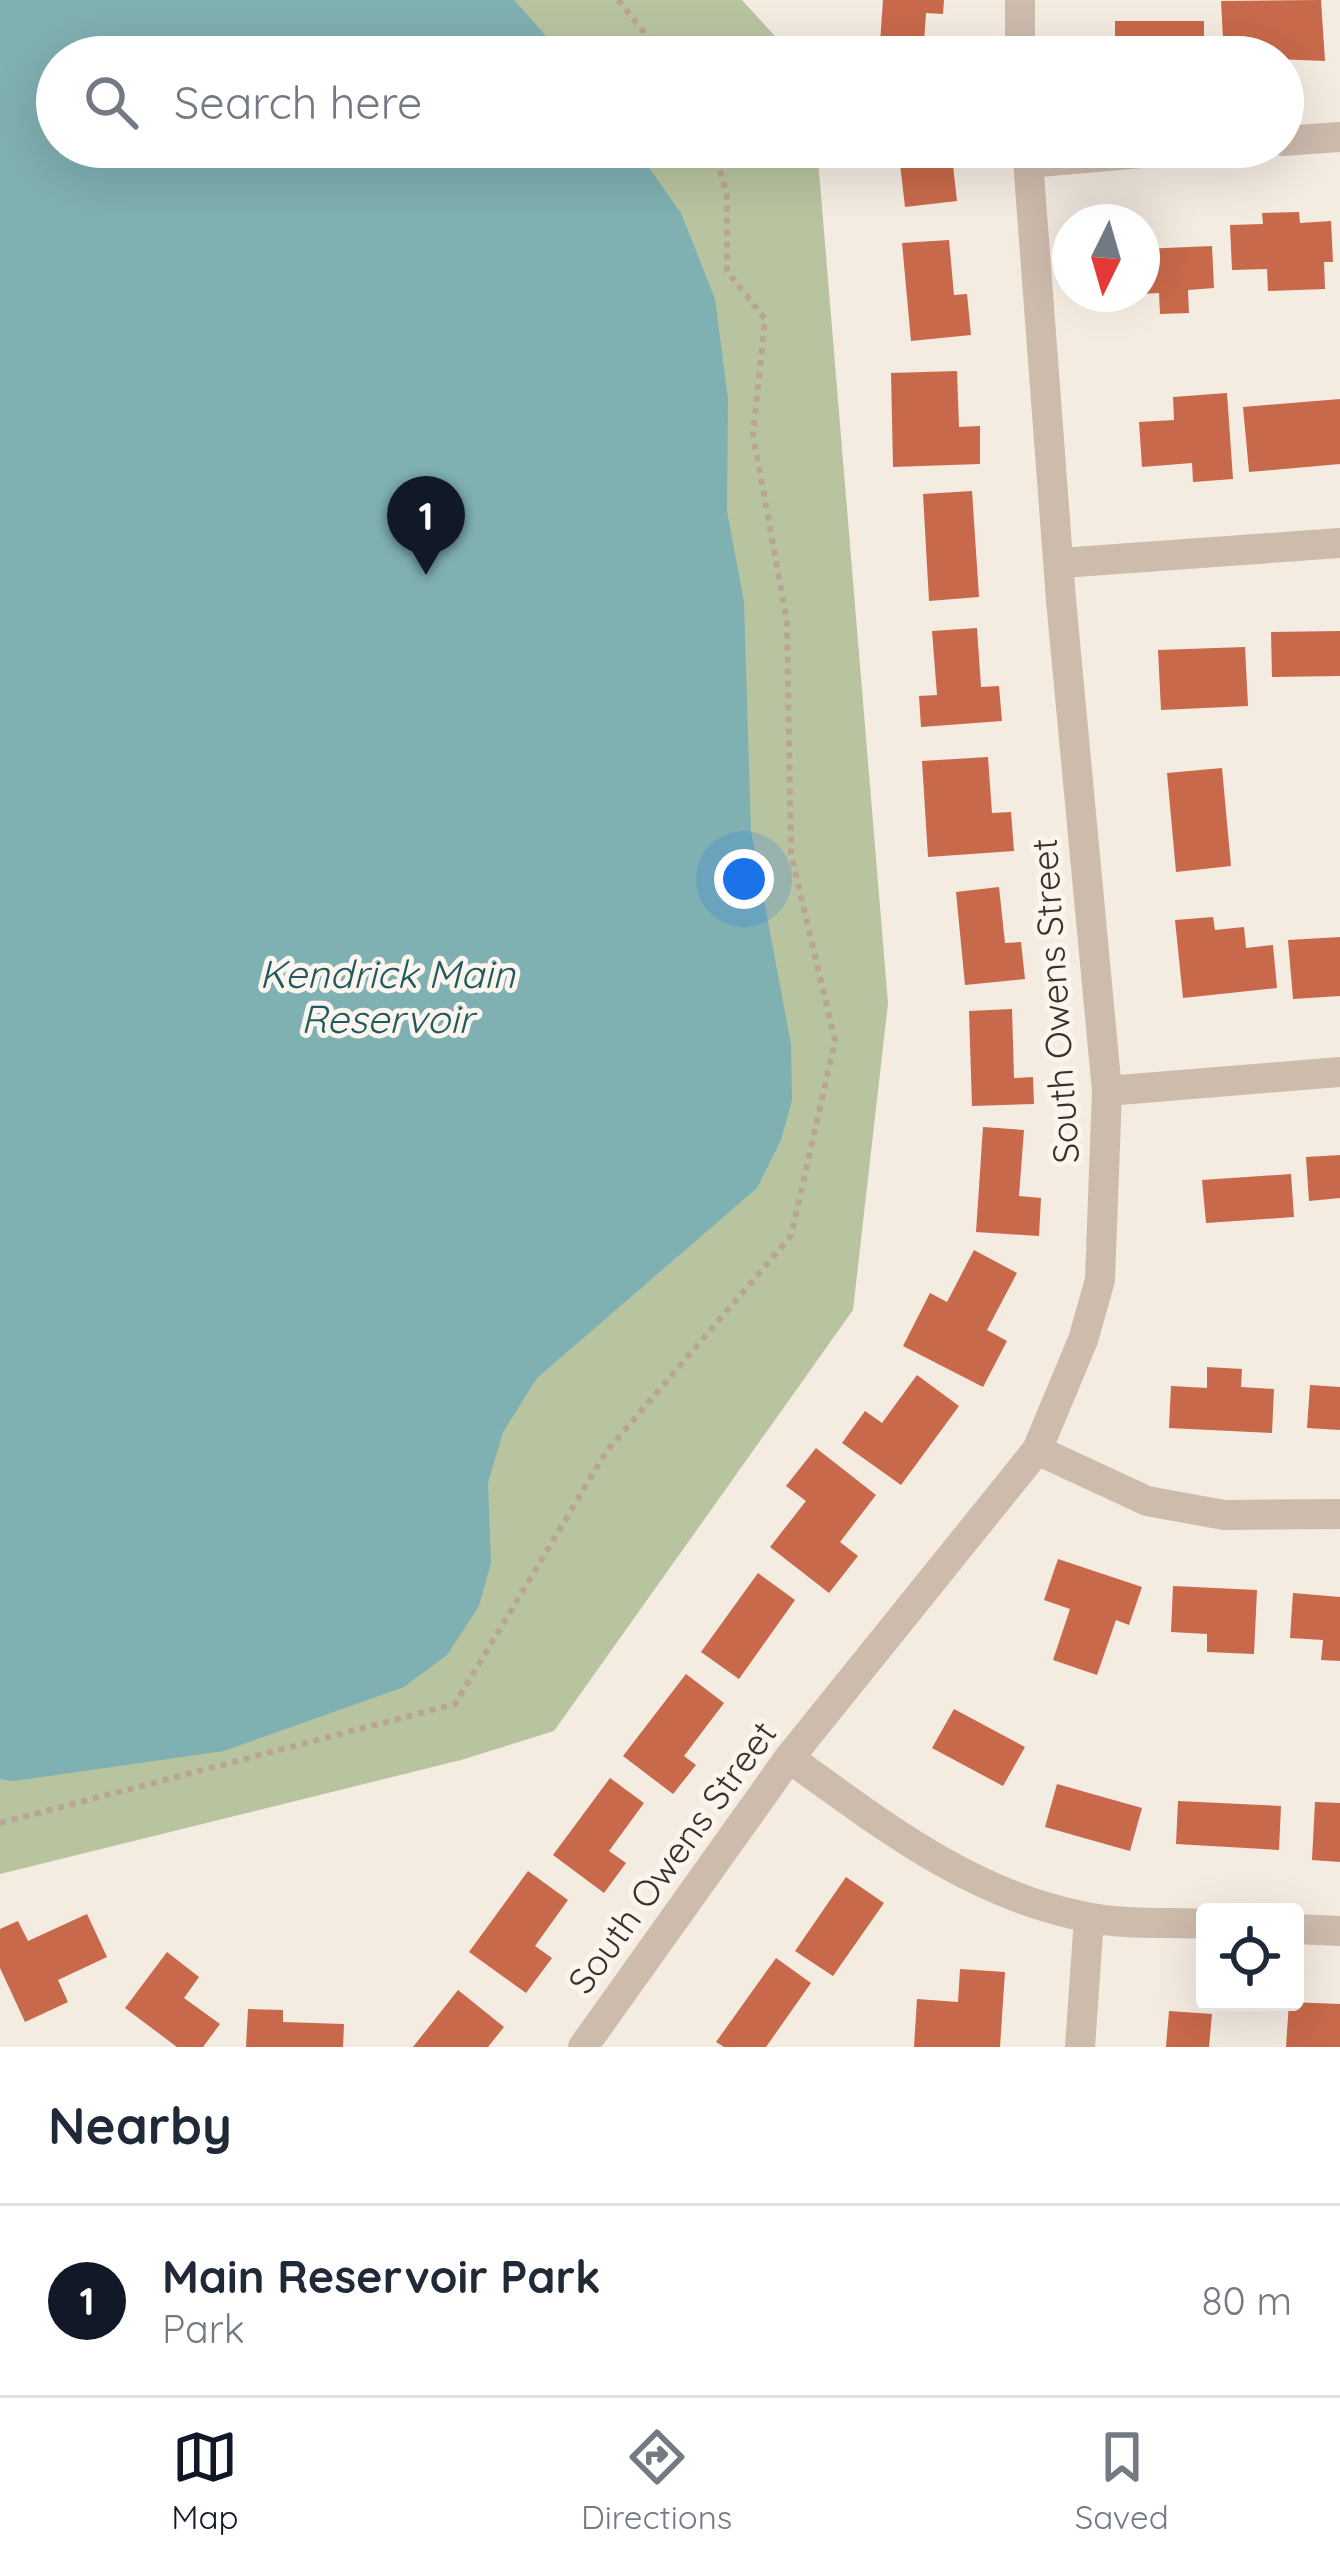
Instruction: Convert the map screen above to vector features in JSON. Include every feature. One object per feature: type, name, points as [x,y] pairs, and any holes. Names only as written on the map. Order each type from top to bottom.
[{"type":"street","points":[[1020,0],[1020,36]]},
{"type":"street","points":[[1304,139],[1340,136]]},
{"type":"street","name":"South Owens Street","points":[[583,2047],[789,1758],[1037,1450],[1083,1340],[1100,1280],[1107,1091],[1029,168]]},
{"type":"street","points":[[1061,563],[1340,543]]},
{"type":"street","points":[[1107,1091],[1340,1072]]},
{"type":"street","points":[[1037,1450],[1148,1501],[1224,1515],[1340,1514]]},
{"type":"street","points":[[789,1758],[943,1868],[1015,1898],[1089,1918],[1196,1924]]},
{"type":"street","points":[[1080,2047],[1089,1918]]},
{"type":"street","points":[[1304,1929],[1340,1931]]},
{"type":"path","points":[[618,0],[647,36]]},
{"type":"path","points":[[0,1823],[455,1704],[606,1452],[790,1236],[835,1041],[791,854],[787,622],[753,434],[765,319],[727,271],[728,195],[719,168]]},
{"type":"green space","name":"Kendrick Main Reservoir","points":[[0,0],[742,0],[775,36],[36,36],[36,168],[819,168],[888,1003],[853,1310],[554,1731],[461,1760],[0,1874]]},
{"type":"water","name":"Kendrick Main Reservoir","points":[[0,0],[514,0],[546,36],[36,36],[36,168],[649,168],[681,213],[715,299],[728,399],[727,511],[744,602],[751,831],[791,1044],[792,1100],[781,1140],[757,1188],[537,1378],[503,1432],[488,1483],[491,1563],[479,1606],[447,1655],[404,1687],[224,1751],[14,1781],[0,1779]]},
{"type":"building","points":[[883,0],[944,0],[943,14],[926,13],[924,36],[880,36]]},
{"type":"building","points":[[1321,0],[1325,61],[1304,60],[1304,36],[1223,36],[1221,1]]},
{"type":"building","points":[[1115,21],[1204,21],[1204,36],[1115,36]]},
{"type":"building","points":[[900,168],[953,168],[957,201],[905,207]]},
{"type":"building","points":[[1299,212],[1300,223],[1331,221],[1333,262],[1324,262],[1325,289],[1268,291],[1267,269],[1232,270],[1230,225],[1263,224],[1262,213]]},
{"type":"building","points":[[949,240],[954,295],[967,294],[971,335],[911,341],[902,243]]},
{"type":"building","points":[[1212,246],[1214,288],[1188,290],[1189,313],[1160,314],[1160,248]]},
{"type":"building","points":[[957,371],[959,427],[980,426],[980,464],[893,467],[891,373]]},
{"type":"building","points":[[1227,393],[1233,479],[1193,482],[1192,463],[1142,467],[1139,422],[1174,420],[1173,397]]},
{"type":"building","points":[[1340,399],[1340,464],[1249,472],[1243,407]]},
{"type":"building","points":[[972,491],[979,597],[929,601],[923,494]]},
{"type":"building","points":[[977,628],[981,687],[999,686],[1002,721],[921,727],[919,696],[937,695],[932,631]]},
{"type":"building","points":[[1340,631],[1340,676],[1272,677],[1271,632]]},
{"type":"building","points":[[1245,647],[1248,706],[1161,710],[1158,650]]},
{"type":"building","points":[[988,757],[992,813],[1011,812],[1014,851],[928,857],[922,761]]},
{"type":"building","points":[[1222,768],[1231,866],[1176,872],[1167,773]]},
{"type":"building","points":[[999,887],[1005,943],[1021,942],[1025,979],[965,985],[956,892]]},
{"type":"building","points":[[1213,917],[1215,930],[1244,927],[1246,948],[1273,945],[1277,988],[1183,998],[1175,920]]},
{"type":"building","points":[[1340,937],[1340,996],[1293,999],[1288,940]]},
{"type":"building","points":[[1012,1009],[1014,1078],[1033,1077],[1034,1104],[972,1106],[969,1011]]},
{"type":"building","points":[[983,1127],[1024,1130],[1019,1196],[1041,1198],[1039,1236],[976,1232]]},
{"type":"building","points":[[1340,1155],[1340,1198],[1309,1201],[1306,1157]]},
{"type":"building","points":[[1291,1174],[1294,1217],[1206,1223],[1202,1180]]},
{"type":"building","points":[[974,1250],[1017,1273],[987,1330],[1007,1341],[983,1387],[903,1346],[930,1293],[947,1302]]},
{"type":"building","points":[[1207,1367],[1242,1369],[1241,1387],[1274,1389],[1272,1433],[1169,1428],[1171,1386],[1207,1388]]},
{"type":"building","points":[[917,1375],[959,1406],[901,1485],[842,1443],[865,1411],[882,1423]]},
{"type":"building","points":[[1310,1385],[1340,1387],[1340,1430],[1307,1428]]},
{"type":"building","points":[[816,1448],[876,1495],[840,1542],[858,1556],[829,1593],[770,1547],[806,1501],[786,1486]]},
{"type":"building","points":[[1058,1559],[1142,1587],[1129,1625],[1116,1620],[1097,1675],[1053,1660],[1070,1609],[1044,1600]]},
{"type":"building","points":[[758,1573],[795,1600],[739,1679],[701,1652]]},
{"type":"building","points":[[1173,1586],[1257,1590],[1254,1654],[1207,1652],[1207,1634],[1171,1632]]},
{"type":"building","points":[[1293,1593],[1340,1597],[1340,1661],[1321,1660],[1323,1640],[1290,1638]]},
{"type":"building","points":[[686,1674],[724,1703],[684,1756],[696,1765],[673,1794],[623,1756]]},
{"type":"building","points":[[954,1709],[1025,1747],[1003,1786],[932,1748]]},
{"type":"building","points":[[610,1778],[644,1803],[609,1851],[626,1863],[604,1893],[553,1855]]},
{"type":"building","points":[[1057,1784],[1142,1808],[1130,1851],[1045,1827]]},
{"type":"building","points":[[1178,1801],[1281,1806],[1279,1850],[1176,1844]]},
{"type":"building","points":[[1315,1802],[1340,1803],[1340,1862],[1312,1860]]},
{"type":"building","points":[[528,1871],[568,1900],[535,1946],[552,1958],[526,1993],[469,1952]]},
{"type":"building","points":[[846,1877],[884,1903],[833,1976],[795,1951]]},
{"type":"building","points":[[87,1914],[107,1957],[58,1980],[68,2002],[25,2022],[0,1968],[0,1929],[18,1921],[28,1941]]},
{"type":"building","points":[[167,1952],[199,1977],[184,1998],[220,2024],[203,2047],[177,2047],[125,2008]]},
{"type":"building","points":[[776,1958],[811,1983],[766,2047],[724,2047],[716,2042]]},
{"type":"building","points":[[960,1969],[1005,1972],[1000,2047],[914,2047],[917,1999],[958,2002]]},
{"type":"building","points":[[458,1990],[504,2027],[488,2047],[413,2047]]},
{"type":"building","points":[[1304,2003],[1340,2004],[1340,2047],[1286,2047],[1288,2011],[1304,2011]]},
{"type":"building","points":[[248,2009],[283,2010],[283,2022],[344,2024],[343,2047],[246,2047]]},
{"type":"building","points":[[1169,2011],[1212,2014],[1209,2047],[1166,2047]]},
{"type":"place","name":"Main Reservoir Park","points":[[426,575]]}]
